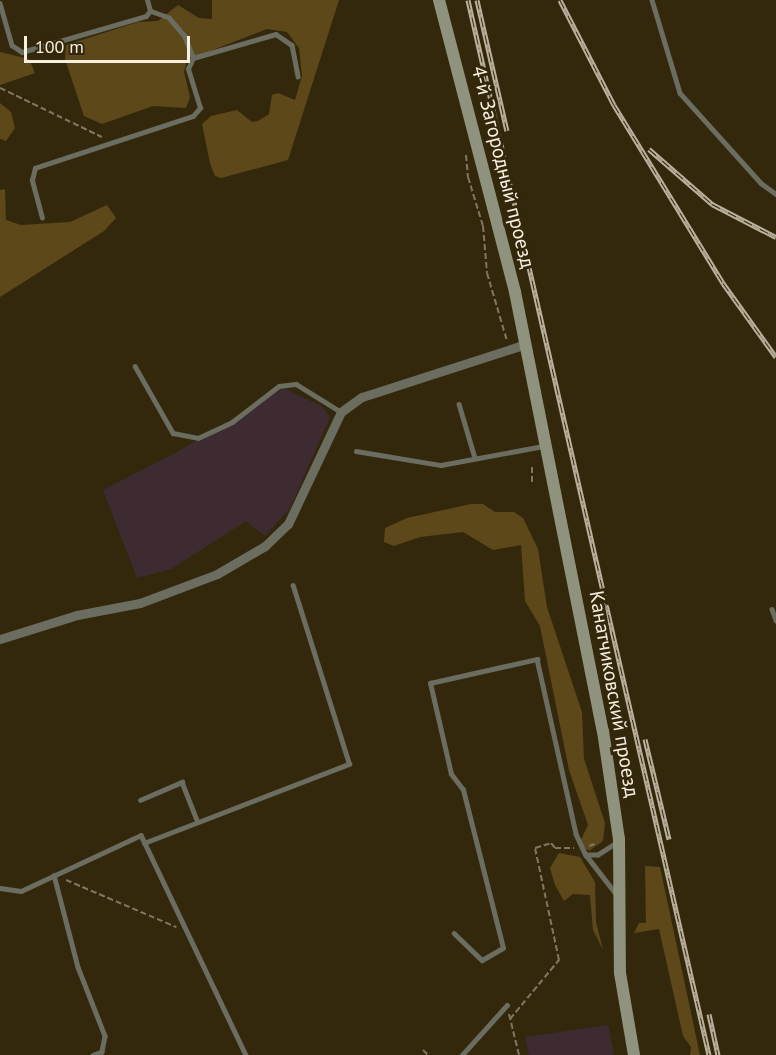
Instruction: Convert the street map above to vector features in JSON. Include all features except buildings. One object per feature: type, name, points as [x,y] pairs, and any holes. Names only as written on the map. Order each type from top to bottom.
[{"type":"street","name":"4-й Загородный проезд","points":[[439,0],[526,344]]},
{"type":"street","points":[[0,639],[190,586],[265,546],[288,524],[341,412],[362,397],[526,344]]},
{"type":"street","name":"Канатчиковский проезд","points":[[526,344],[601,720],[619,839],[620,973],[634,1055]]},
{"type":"lane","points":[[147,0],[150,11]]},
{"type":"lane","points":[[652,0],[680,93],[761,183],[776,194]]},
{"type":"lane","points":[[0,3],[12,45],[22,52],[150,11],[174,24],[184,36],[193,58],[188,69],[200,108],[193,116],[110,141],[35,168],[32,180],[42,218]]},
{"type":"lane","points":[[193,58],[276,34],[292,45],[298,76]]},
{"type":"lane","points":[[135,366],[173,433],[198,438],[232,422],[279,386],[296,384],[341,412]]},
{"type":"lane","points":[[459,404],[475,458]]},
{"type":"lane","points":[[356,451],[441,465],[546,445]]},
{"type":"lane","points":[[144,843],[197,820],[349,764],[293,586]]},
{"type":"lane","points":[[772,609],[776,620]]},
{"type":"lane","points":[[454,933],[482,960],[503,948],[463,790],[451,774],[430,682],[537,658],[580,848],[618,896]]},
{"type":"lane","points":[[140,800],[182,782],[197,820]]},
{"type":"lane","points":[[0,888],[21,891],[141,835],[246,1055]]},
{"type":"lane","points":[[586,855],[608,852],[619,839]]},
{"type":"lane","points":[[54,874],[78,967],[105,1036],[102,1052],[94,1055]]},
{"type":"lane","points":[[462,1055],[507,1005]]},
{"type":"path","points":[[0,88],[110,141]]},
{"type":"path","points":[[466,149],[468,177],[483,226],[487,273],[509,348]]},
{"type":"path","points":[[532,467],[532,485]]},
{"type":"path","points":[[510,1019],[559,960],[535,848],[551,843],[555,848],[580,848]]},
{"type":"path","points":[[54,874],[187,931]]},
{"type":"path","points":[[507,1005],[519,1055]]},
{"type":"path","points":[[423,1050],[428,1055]]},
{"type":"shaded area","points":[[212,0],[339,0],[288,160],[221,178],[215,176],[210,163],[202,124],[211,116],[237,110],[252,122],[258,121],[269,114],[272,95],[278,93],[295,100],[302,76],[299,48],[287,32],[267,29],[187,60],[184,72],[190,97],[186,108],[153,106],[102,124],[84,116],[65,59],[66,45],[138,22],[158,21],[178,5],[199,18],[212,19]]},
{"type":"shaded area","points":[[0,52],[29,59],[35,73],[0,85]]},
{"type":"shaded area","points":[[0,103],[11,112],[15,128],[6,141],[0,139]]},
{"type":"shaded area","points":[[5,189],[6,220],[21,225],[70,222],[107,205],[116,218],[104,231],[0,297],[0,190]]},
{"type":"shaded area","points":[[284,388],[321,406],[330,417],[290,508],[265,536],[246,521],[171,569],[137,578],[103,490],[179,451]]},
{"type":"shaded area","points":[[471,504],[483,504],[495,512],[514,512],[523,518],[538,549],[547,607],[582,712],[584,759],[605,823],[603,841],[589,851],[579,844],[588,825],[569,770],[540,626],[525,601],[521,545],[493,550],[463,532],[420,537],[394,546],[384,542],[385,528],[407,518]]},
{"type":"shaded area","points":[[559,853],[580,857],[595,882],[596,922],[603,950],[593,930],[590,895],[573,894],[564,901],[555,885],[550,868]]},
{"type":"shaded area","points":[[645,866],[660,867],[700,1055],[690,1055],[691,1047],[683,1036],[659,929],[634,933],[639,923],[646,923]]},
{"type":"shaded area","points":[[608,1025],[614,1055],[529,1055],[525,1037]]},
{"type":"railway","points":[[468,0],[709,1055]]},
{"type":"railway","points":[[477,0],[507,131]]},
{"type":"railway","points":[[560,0],[614,105],[723,283],[776,357]]},
{"type":"railway","points":[[649,149],[712,204],[776,237]]},
{"type":"railway","points":[[645,739],[669,839]]},
{"type":"railway","points":[[709,1014],[718,1055]]}]
